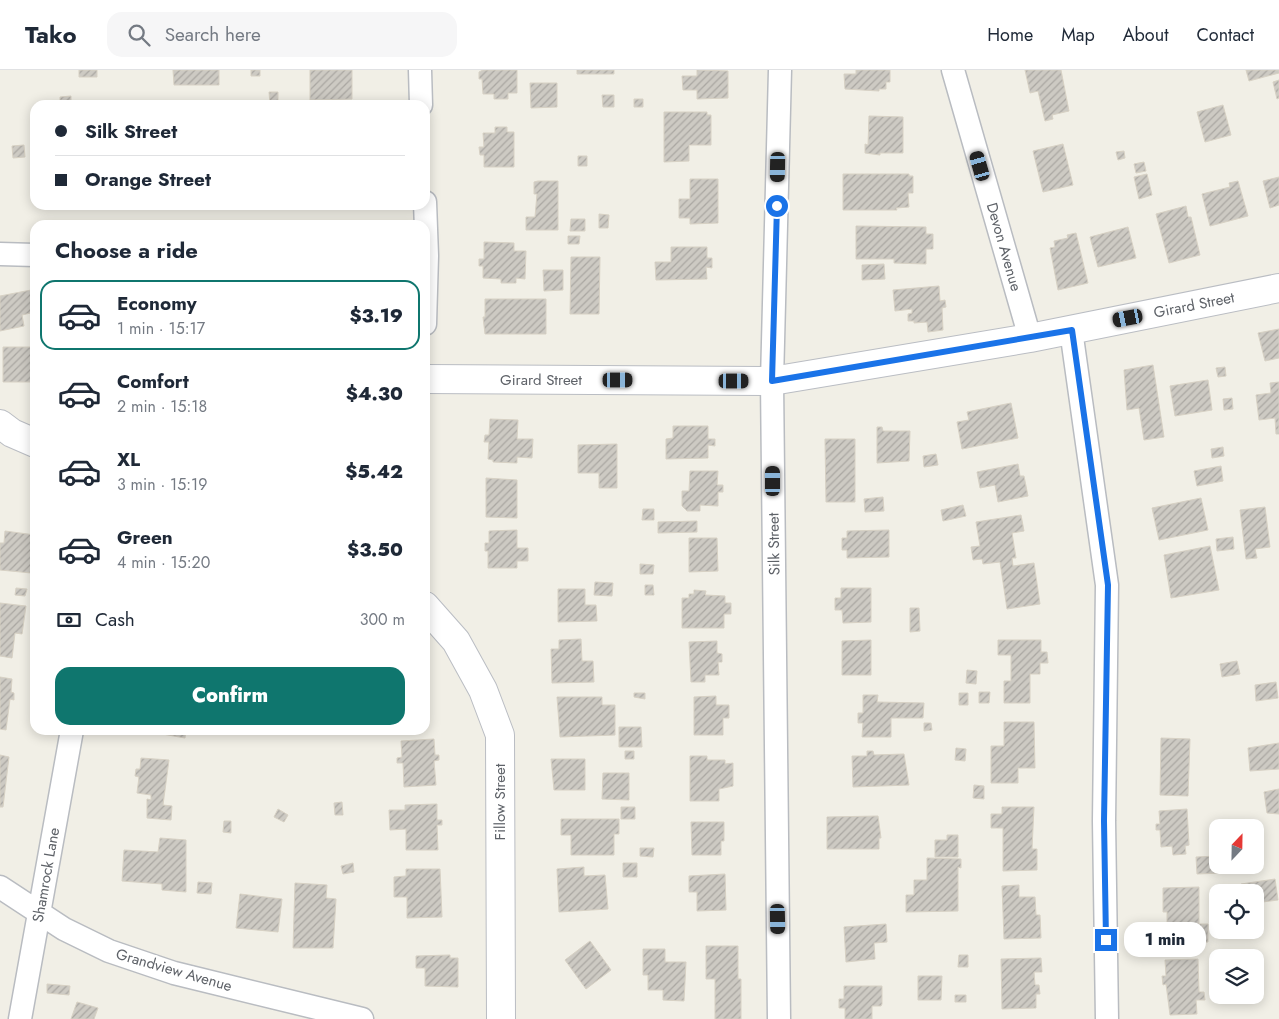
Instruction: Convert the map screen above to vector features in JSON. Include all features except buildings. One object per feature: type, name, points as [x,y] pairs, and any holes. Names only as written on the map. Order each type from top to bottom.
[{"type":"street","points":[[420,70],[421,100]]},
{"type":"street","name":"Silk Street","points":[[779,1019],[772,381],[780,70]]},
{"type":"street","name":"Devon Avenue","points":[[953,70],[1030,338]]},
{"type":"street","points":[[0,254],[30,254]]},
{"type":"street","name":"Girard Street","points":[[430,379],[772,381],[1030,338],[1279,288]]},
{"type":"street","points":[[1072,330],[1108,585],[1104,821],[1106,1019]]},
{"type":"street","points":[[0,424],[12,433],[30,441]]},
{"type":"street","name":"Fillow Street","points":[[430,612],[456,641],[482,690],[500,735],[501,1019]]},
{"type":"street","name":"Shamrock Lane","points":[[20,1019],[71,735]]},
{"type":"street","name":"Grandview Avenue","points":[[0,887],[85,941],[174,973],[362,1019]]},
{"type":"route","points":[[777,206],[772,381],[1072,330],[1108,585],[1104,821],[1106,940]]}]
